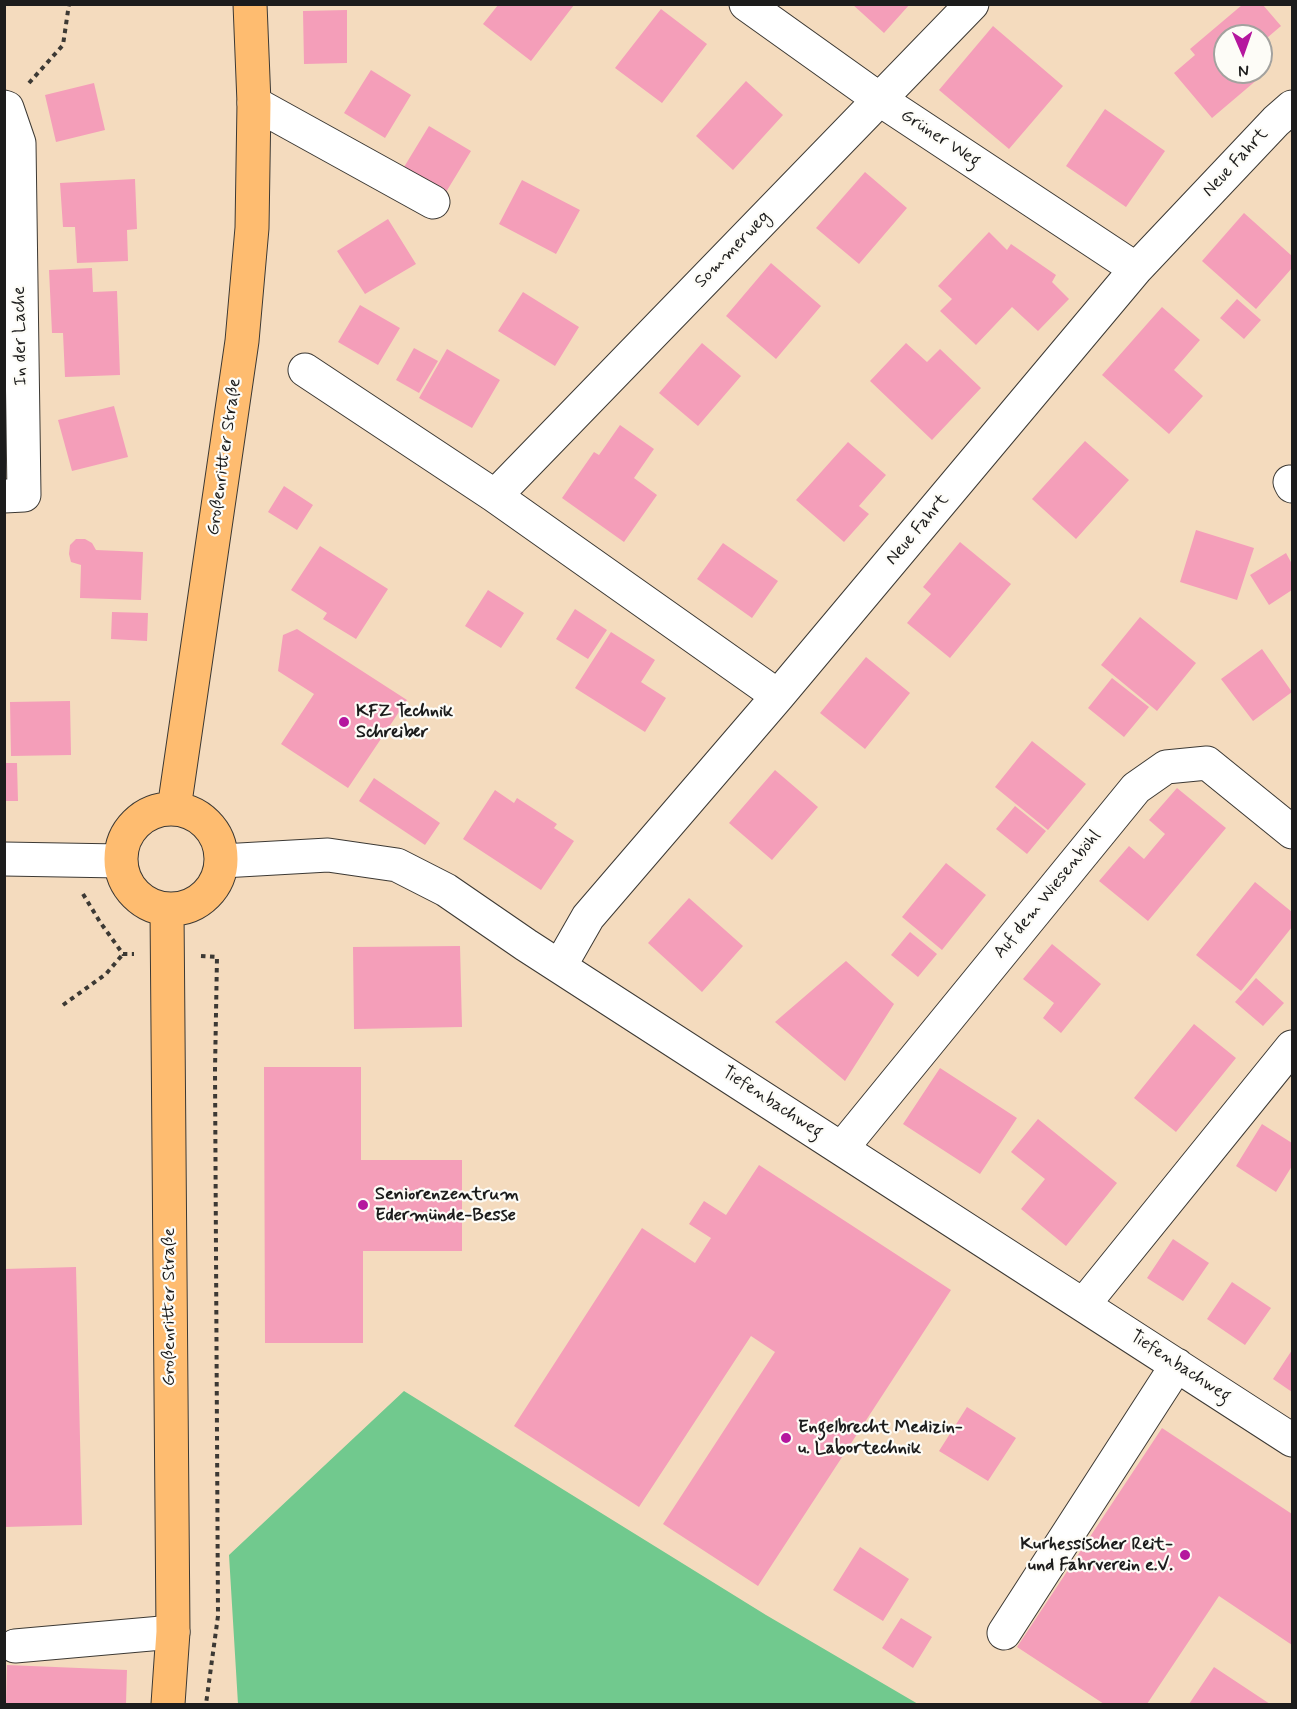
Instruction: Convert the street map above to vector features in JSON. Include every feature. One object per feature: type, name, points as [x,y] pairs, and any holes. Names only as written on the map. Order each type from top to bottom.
[{"type":"main road","name":"Großenritter Straße","points":[[174,809],[242,341],[252,228],[254,103],[250,4]]},
{"type":"main road","points":[[174,809],[185,810],[205,822],[220,845],[222,861],[214,886],[204,897],[189,907],[166,910],[143,902],[134,893],[127,884],[120,861],[124,841],[136,823],[152,813],[174,809]]},
{"type":"main road","name":"Großenritter Straße","points":[[166,910],[173,1632],[168,1704]]},
{"type":"street","name":"Grüner Weg","points":[[746,4],[879,99],[1136,269]]},
{"type":"street","name":"Sommerweg","points":[[495,496],[972,4]]},
{"type":"street","points":[[254,103],[434,202]]},
{"type":"street","name":"In der Lache","points":[[4,496],[24,495],[13,425],[19,143],[6,107]]},
{"type":"street","name":"Neue Fahrt","points":[[560,966],[588,917],[778,696],[1136,269],[1276,121],[1293,107]]},
{"type":"street","points":[[305,370],[495,496],[778,696]]},
{"type":"street","name":"Auf dem Wiesenböhl","points":[[842,1148],[1136,788],[1166,767],[1207,763],[1293,832]]},
{"type":"street","name":"Tiefenbachweg","points":[[222,861],[328,855],[397,865],[446,890],[1293,1440]]},
{"type":"street","points":[[4,859],[120,861]]},
{"type":"street","points":[[1084,1304],[1293,1047]]},
{"type":"street","points":[[1004,1633],[1178,1365]]},
{"type":"street","points":[[15,1646],[173,1632]]},
{"type":"path","points":[[6,107],[63,45],[69,4]]},
{"type":"path","points":[[77,860],[76,881],[100,922],[123,954]]},
{"type":"path","points":[[63,1005],[106,974],[123,954],[217,957],[215,1070],[218,1616],[206,1704]]},
{"type":"green space","points":[[404,1391],[766,1615],[918,1704],[238,1704],[229,1555]]},
{"type":"building","points":[[852,4],[910,4],[884,33]]},
{"type":"building","points":[[498,5],[574,5],[531,61],[483,24]]},
{"type":"building","points":[[1242,5],[1263,5],[1281,26],[1273,33],[1273,24],[1220,24]]},
{"type":"building","points":[[661,9],[707,44],[662,103],[615,68]]},
{"type":"building","points":[[347,10],[347,63],[304,64],[303,11]]},
{"type":"building","points":[[993,26],[1063,86],[1009,149],[939,90]]},
{"type":"building","points":[[1213,30],[1213,84],[1252,84],[1212,118],[1174,73],[1195,55],[1190,49]]},
{"type":"building","points":[[371,70],[411,95],[385,138],[344,113]]},
{"type":"building","points":[[746,81],[783,115],[733,170],[696,136]]},
{"type":"building","points":[[94,83],[105,130],[56,142],[45,95]]},
{"type":"building","points":[[1105,109],[1165,151],[1126,207],[1066,166]]},
{"type":"building","points":[[429,126],[471,151],[443,197],[401,172]]},
{"type":"building","points":[[865,172],[907,208],[859,264],[816,228]]},
{"type":"building","points":[[135,179],[137,229],[127,230],[128,261],[77,263],[75,227],[63,227],[60,183]]},
{"type":"building","points":[[522,180],[580,210],[556,254],[499,224]]},
{"type":"building","points":[[1244,213],[1292,256],[1292,268],[1256,309],[1202,261]]},
{"type":"building","points":[[388,219],[416,264],[365,294],[337,251]]},
{"type":"building","points":[[989,232],[1007,250],[1011,244],[1056,275],[1052,282],[1069,299],[1038,331],[1012,307],[976,345],[940,311],[952,299],[938,286]]},
{"type":"building","points":[[771,263],[821,306],[776,359],[726,316]]},
{"type":"building","points":[[92,268],[93,292],[117,291],[120,375],[65,377],[63,333],[52,333],[49,270]]},
{"type":"building","points":[[523,292],[579,327],[555,366],[498,331]]},
{"type":"building","points":[[1237,299],[1261,320],[1244,339],[1220,318]]},
{"type":"building","points":[[360,305],[400,328],[378,365],[338,342]]},
{"type":"building","points":[[1162,307],[1200,340],[1174,370],[1203,396],[1169,434],[1102,375]]},
{"type":"building","points":[[702,343],[741,376],[698,426],[659,393]]},
{"type":"building","points":[[906,343],[927,362],[940,349],[981,388],[932,440],[870,381]]},
{"type":"building","points":[[414,348],[438,361],[419,393],[396,380]]},
{"type":"building","points":[[447,349],[500,380],[472,428],[419,398]]},
{"type":"building","points":[[114,406],[128,457],[72,471],[58,420]]},
{"type":"building","points":[[620,425],[654,449],[634,478],[657,495],[624,542],[562,498],[594,452],[599,455]]},
{"type":"building","points":[[1085,441],[1129,480],[1076,539],[1032,499]]},
{"type":"building","points":[[848,442],[886,475],[859,506],[869,514],[844,542],[796,500]]},
{"type":"building","points":[[284,486],[313,505],[297,530],[268,512]]},
{"type":"building","points":[[1196,530],[1254,548],[1237,600],[1180,582]]},
{"type":"building","points":[[76,539],[85,539],[92,543],[96,550],[143,552],[141,600],[80,598],[81,565],[71,562],[69,554],[70,545]]},
{"type":"building","points":[[960,542],[1011,584],[950,658],[907,623],[931,594],[923,587]]},
{"type":"building","points":[[723,543],[778,581],[752,618],[697,579]]},
{"type":"building","points":[[320,546],[388,589],[356,639],[323,619],[327,613],[291,590]]},
{"type":"building","points":[[1286,553],[1292,564],[1292,590],[1269,605],[1250,575]]},
{"type":"building","points":[[488,590],[524,613],[501,648],[465,626]]},
{"type":"building","points":[[575,609],[607,630],[588,659],[556,639]]},
{"type":"building","points":[[112,612],[148,613],[147,641],[111,639]]},
{"type":"building","points":[[1140,617],[1196,663],[1157,711],[1101,665]]},
{"type":"building","name":"KFZ Technik Schreiber","points":[[297,629],[407,700],[348,788],[281,744],[314,694],[278,671],[283,635]]},
{"type":"building","points":[[611,632],[655,660],[641,682],[666,698],[645,732],[575,688]]},
{"type":"building","points":[[1262,649],[1292,692],[1253,721],[1221,679]]},
{"type":"building","points":[[866,657],[910,693],[865,749],[820,713]]},
{"type":"building","points":[[1112,678],[1149,707],[1124,737],[1088,708]]},
{"type":"building","points":[[70,701],[71,755],[11,756],[10,702]]},
{"type":"building","points":[[1032,741],[1086,784],[1048,830],[995,787]]},
{"type":"building","points":[[4,763],[17,763],[18,801],[4,801]]},
{"type":"building","points":[[775,770],[818,807],[772,860],[729,823]]},
{"type":"building","points":[[374,778],[440,823],[425,845],[359,801]]},
{"type":"building","points":[[1177,788],[1226,828],[1148,921],[1099,881],[1129,846],[1144,859],[1165,834],[1149,820]]},
{"type":"building","points":[[495,790],[514,803],[517,798],[557,824],[554,828],[574,841],[541,890],[463,839]]},
{"type":"building","points":[[1015,806],[1046,831],[1027,854],[996,829]]},
{"type":"building","points":[[946,863],[986,895],[942,950],[902,917]]},
{"type":"building","points":[[1255,882],[1292,912],[1292,927],[1241,991],[1196,955]]},
{"type":"building","points":[[689,898],[743,946],[702,992],[648,943]]},
{"type":"building","points":[[910,932],[937,954],[918,977],[891,955]]},
{"type":"building","points":[[1052,944],[1101,984],[1061,1033],[1043,1018],[1054,1003],[1023,979]]},
{"type":"building","points":[[460,946],[462,1027],[354,1029],[353,947]]},
{"type":"building","points":[[846,961],[894,1004],[845,1081],[775,1022]]},
{"type":"building","points":[[1256,978],[1284,1003],[1263,1026],[1235,1002]]},
{"type":"building","points":[[1194,1024],[1236,1058],[1176,1132],[1134,1098]]},
{"type":"building","name":"Seniorenzentrum Edermünde-Besse","points":[[264,1067],[361,1067],[361,1160],[462,1160],[462,1251],[363,1251],[363,1343],[265,1343]]},
{"type":"building","points":[[940,1068],[1017,1118],[980,1174],[903,1124]]},
{"type":"building","points":[[1038,1119],[1117,1183],[1066,1246],[1021,1209],[1045,1179],[1011,1152]]},
{"type":"building","points":[[1262,1124],[1292,1143],[1292,1166],[1276,1192],[1236,1166]]},
{"type":"building","points":[[759,1165],[951,1290],[758,1586],[663,1524],[775,1352],[751,1336],[639,1507],[514,1426],[642,1228],[695,1263],[711,1238],[689,1224],[704,1201],[726,1215]]},
{"type":"building","points":[[1173,1239],[1209,1263],[1183,1301],[1147,1278]]},
{"type":"building","points":[[76,1267],[82,1525],[4,1527],[4,1269]]},
{"type":"building","points":[[1232,1282],[1271,1308],[1245,1345],[1207,1319]]},
{"type":"building","points":[[1292,1350],[1292,1392],[1273,1379]]},
{"type":"building","points":[[967,1407],[1016,1438],[988,1481],[939,1451]]},
{"type":"building","name":"Kurhessischer Reit- und Fahrverein e.V.","points":[[1162,1428],[1292,1514],[1292,1645],[1219,1596],[1147,1704],[1104,1704],[1017,1647]]},
{"type":"building","points":[[860,1547],[909,1579],[883,1621],[833,1590]]},
{"type":"building","points":[[901,1618],[932,1637],[913,1668],[882,1648]]},
{"type":"building","points":[[7,1665],[127,1670],[126,1704],[6,1704]]},
{"type":"building","points":[[1214,1667],[1270,1704],[1189,1704]]},
{"type":"place","name":"KFZ Technik Schreiber","points":[[344,722]]},
{"type":"place","name":"Seniorenzentrum Edermünde-Besse","points":[[363,1205]]},
{"type":"place","name":"Engelbrecht Medizin- u. Labortechnik","points":[[786,1438]]},
{"type":"place","name":"Kurhessischer Reit- und Fahrverein e.V.","points":[[1185,1555]]}]
